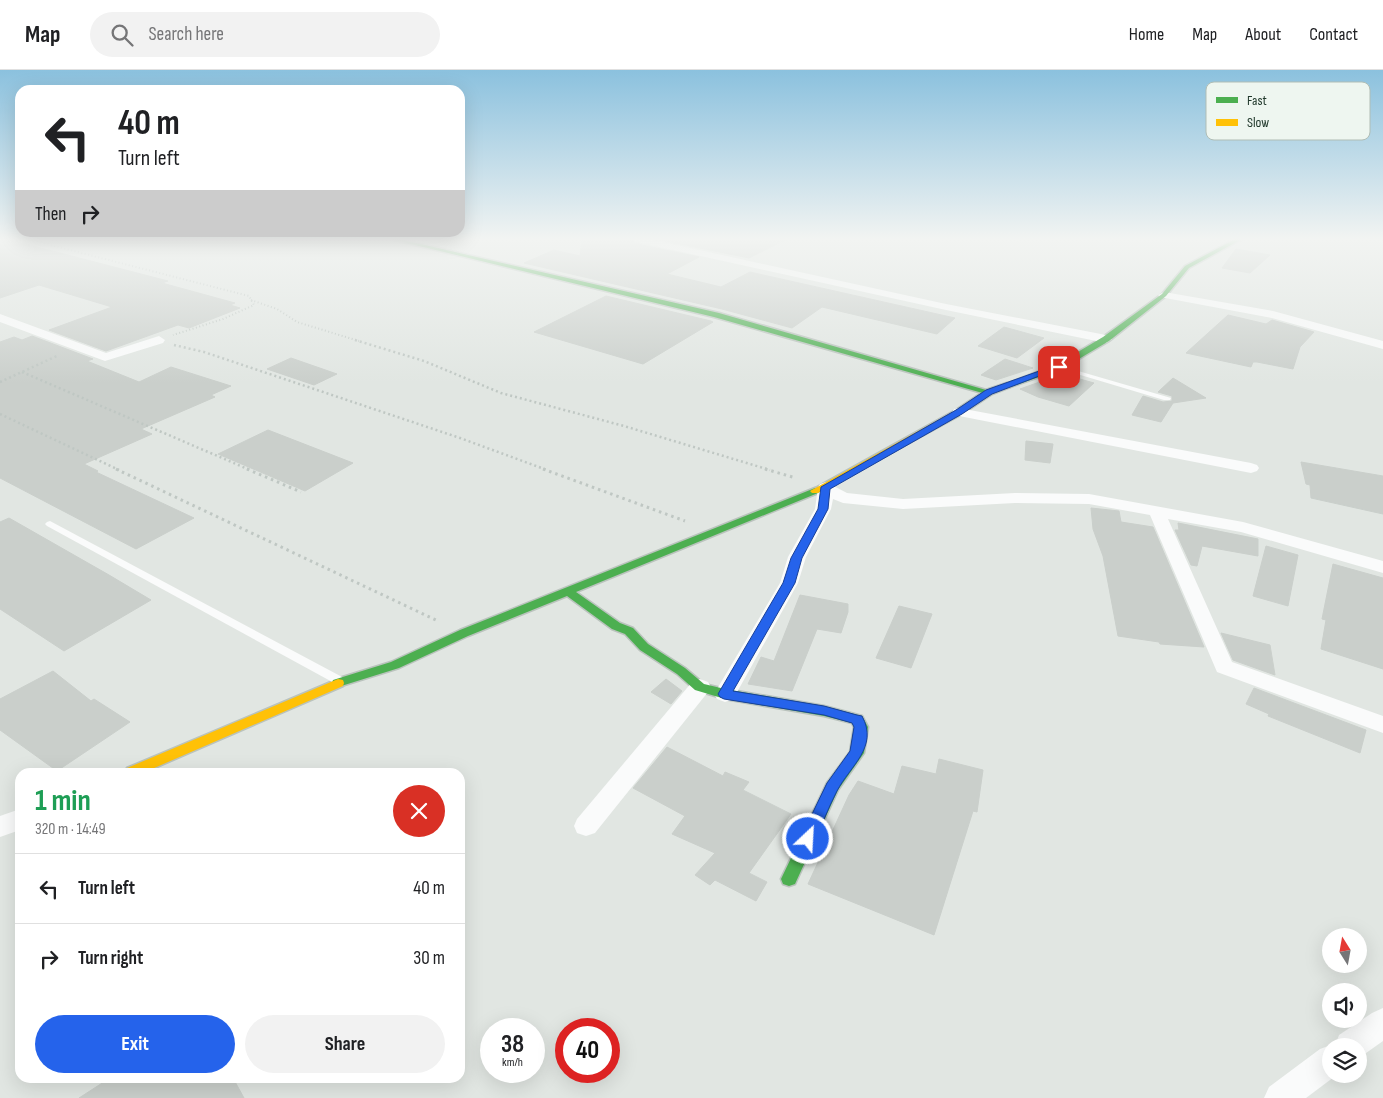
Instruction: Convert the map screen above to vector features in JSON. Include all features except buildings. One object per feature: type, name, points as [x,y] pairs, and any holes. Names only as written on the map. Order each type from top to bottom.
[{"type":"street","points":[[597,287],[716,315],[989,392]]},
{"type":"street","points":[[855,287],[1106,339]]},
{"type":"street","points":[[141,768],[341,682],[395,665],[464,633],[716,533],[826,487],[959,412],[989,392],[1059,367],[1106,339],[1164,295],[1171,287]]},
{"type":"street","points":[[1164,295],[1273,315],[1383,345]]},
{"type":"street","points":[[0,318],[80,346],[105,357],[159,340]]},
{"type":"street","points":[[959,412],[1251,468]]},
{"type":"street","points":[[826,487],[843,498],[903,504],[1057,498],[1089,499],[1244,527],[1383,568]]},
{"type":"street","points":[[724,694],[789,583],[797,558],[823,509],[826,487]]},
{"type":"street","points":[[1157,512],[1224,667],[1383,724]]},
{"type":"street","points":[[569,592],[616,626],[629,631],[644,648],[681,671],[700,687],[724,694],[824,711],[857,720],[861,727],[857,753],[832,787],[789,879]]},
{"type":"street","points":[[586,826],[700,687]]},
{"type":"street","points":[[0,827],[15,821]]},
{"type":"street","points":[[1361,1038],[1383,1023]]},
{"type":"street","points":[[1280,1098],[1322,1067]]},
{"type":"lane","points":[[1059,367],[1167,398]]},
{"type":"lane","points":[[50,524],[341,682]]},
{"type":"path","points":[[159,340],[231,316],[254,305],[249,296],[217,287]]},
{"type":"path","points":[[251,300],[276,309],[297,322],[424,361],[501,393],[624,426],[826,487]]},
{"type":"path","points":[[159,340],[204,352],[460,438],[716,533]]},
{"type":"path","points":[[0,382],[80,346]]},
{"type":"path","points":[[22,372],[301,492]]},
{"type":"path","points":[[0,414],[464,633]]},
{"type":"traffic: fast","points":[[597,287],[716,315],[989,392]]},
{"type":"traffic: fast","points":[[1007,385],[1059,367],[1106,339],[1164,295],[1171,287]]},
{"type":"traffic: fast","points":[[338,683],[395,665],[464,633],[815,491]]},
{"type":"traffic: fast","points":[[569,592],[616,626],[629,631],[644,647],[681,671],[700,687],[725,694],[824,711],[857,719],[861,727],[857,753],[832,787],[789,879]]},
{"type":"traffic: slow","points":[[815,491],[959,412],[989,392],[1007,385]]},
{"type":"traffic: slow","points":[[141,768],[338,683]]},
{"type":"route","points":[[808,839],[832,787],[857,753],[861,727],[857,720],[824,711],[724,694],[789,583],[797,558],[823,509],[826,487],[959,412],[989,392],[1059,367]]}]
